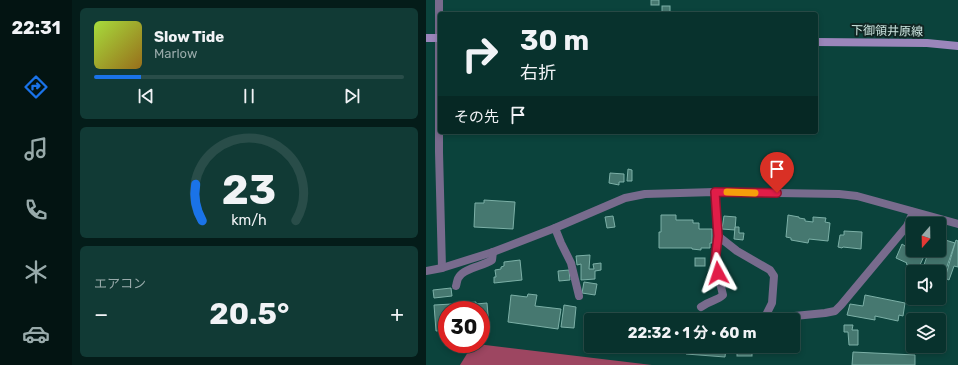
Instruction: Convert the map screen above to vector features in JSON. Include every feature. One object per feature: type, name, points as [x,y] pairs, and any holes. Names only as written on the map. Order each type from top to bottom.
[{"type":"main road","points":[[426,38],[438,38]]},
{"type":"main road","name":"下御領井原線","points":[[818,42],[927,43],[958,46]]},
{"type":"street","points":[[439,0],[439,12]]},
{"type":"street","points":[[439,134],[442,268]]},
{"type":"street","points":[[426,271],[442,268],[493,252],[556,228],[625,198],[645,194],[715,192],[839,194],[857,196],[958,224]]},
{"type":"street","points":[[701,307],[708,301],[720,298],[723,295],[715,262],[718,236],[715,192]]},
{"type":"street","points":[[800,316],[835,311],[907,226],[912,212]]},
{"type":"street","points":[[556,228],[561,243],[571,263],[579,296]]},
{"type":"street","points":[[718,236],[737,250],[770,270],[774,276],[772,303],[766,313]]},
{"type":"street","points":[[456,286],[462,272],[488,263],[492,260],[493,252]]},
{"type":"shaded area","points":[[490,346],[652,365],[460,365],[467,353],[490,353]]},
{"type":"building","points":[[651,0],[659,0],[659,5],[651,5]]},
{"type":"building","points":[[662,6],[670,6],[670,12],[662,12]]},
{"type":"building","points":[[628,169],[632,170],[632,181],[627,181]]},
{"type":"building","points":[[610,173],[624,174],[624,182],[619,182],[619,185],[609,183]]},
{"type":"building","points":[[484,200],[515,202],[513,229],[474,227],[475,203],[484,203]]},
{"type":"building","points":[[661,215],[676,215],[676,220],[693,220],[693,223],[699,223],[699,229],[712,229],[712,243],[710,243],[710,248],[701,248],[701,250],[692,248],[659,248]]},
{"type":"building","points":[[788,215],[813,222],[813,217],[826,218],[825,222],[830,223],[828,241],[809,239],[808,243],[791,240],[791,238],[786,237]]},
{"type":"building","points":[[613,216],[615,227],[607,228],[605,217]]},
{"type":"building","points":[[724,216],[736,217],[735,230],[722,229]]},
{"type":"building","points":[[735,227],[739,227],[739,233],[744,233],[743,240],[734,239]]},
{"type":"building","points":[[844,231],[862,232],[861,249],[838,247],[840,235],[844,235]]},
{"type":"building","points":[[946,240],[955,243],[946,269],[946,265],[924,265],[927,257],[946,257]]},
{"type":"building","points":[[956,240],[958,241],[958,267],[954,266],[949,280],[946,278]]},
{"type":"building","points":[[902,244],[905,246],[906,244],[906,257],[924,257],[920,265],[908,265],[896,258]]},
{"type":"building","points":[[590,255],[589,269],[594,269],[593,264],[601,263],[601,270],[595,271],[595,279],[581,280],[581,264],[577,265],[576,256]]},
{"type":"building","points":[[695,258],[705,258],[705,266],[695,266]]},
{"type":"building","points":[[520,260],[522,280],[494,283],[494,277],[496,277],[495,270],[501,269],[501,267],[504,266],[504,262]]},
{"type":"building","points":[[569,270],[570,280],[559,281],[558,271]]},
{"type":"building","points":[[584,282],[597,284],[595,295],[582,293]]},
{"type":"building","points":[[451,288],[452,296],[434,298],[433,290]]},
{"type":"building","points":[[528,294],[537,295],[535,306],[561,309],[558,329],[508,322],[511,295],[527,297]]},
{"type":"building","points":[[865,295],[905,303],[903,316],[899,315],[898,321],[875,316],[875,320],[847,315],[850,304],[863,306]]},
{"type":"building","points":[[434,305],[438,305],[438,331],[436,331]]},
{"type":"building","points":[[564,305],[576,307],[574,328],[561,327]]},
{"type":"building","points":[[844,325],[853,325],[852,330],[858,330],[858,345],[849,345],[848,332],[844,332]]},
{"type":"building","points":[[853,352],[915,355],[915,365],[852,365]]},
{"type":"building","points":[[686,353],[725,353],[725,357]]},
{"type":"building","points":[[737,353],[752,353],[752,356],[737,356]]},
{"type":"slow traffic","points":[[727,192],[755,193]]},
{"type":"route","points":[[718,273],[715,262],[718,236],[715,192],[777,193]]}]
